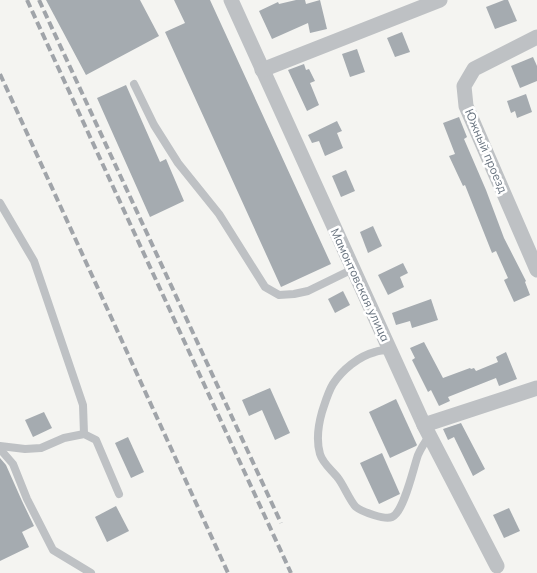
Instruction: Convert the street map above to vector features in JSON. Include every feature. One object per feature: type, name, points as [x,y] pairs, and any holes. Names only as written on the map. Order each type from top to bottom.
[{"type":"street","name":"Мамонтовская улица","points":[[231,0],[427,430],[497,566]]},
{"type":"street","points":[[262,70],[418,4],[440,0]]},
{"type":"street","name":"Южный проезд","points":[[537,37],[474,69],[464,86],[466,106],[537,270]]},
{"type":"street","points":[[427,430],[537,388]]},
{"type":"lane","points":[[134,84],[154,125],[178,163],[219,214],[265,287],[279,295],[294,294],[308,290],[353,269]]},
{"type":"lane","points":[[0,203],[34,261],[83,405],[84,434]]},
{"type":"lane","points":[[390,350],[376,351],[365,355],[344,370],[333,383],[320,421],[318,441],[321,456],[329,469],[337,477],[355,507],[382,518],[392,517],[400,510],[405,500],[427,430]]},
{"type":"lane","points":[[0,447],[41,448],[64,438],[84,434],[96,440],[119,494]]},
{"type":"lane","points":[[0,447],[13,464],[27,499],[53,550],[90,573]]},
{"type":"building","points":[[46,0],[140,0],[159,36],[86,75]]},
{"type":"building","points":[[174,0],[210,0],[331,264],[281,287],[165,32],[185,23]]},
{"type":"building","points":[[305,0],[306,4],[320,0],[327,29],[310,33],[308,23],[272,39],[259,11],[278,2],[279,4]]},
{"type":"building","points":[[508,0],[517,21],[495,29],[486,7]]},
{"type":"building","points":[[402,32],[410,52],[395,57],[387,38]]},
{"type":"building","points":[[357,49],[365,72],[350,77],[342,54]]},
{"type":"building","points":[[533,57],[537,66],[537,81],[520,88],[511,66]]},
{"type":"building","points":[[304,64],[306,70],[309,69],[315,81],[310,83],[319,105],[307,111],[288,70]]},
{"type":"building","points":[[126,85],[160,162],[166,159],[184,201],[150,217],[97,98]]},
{"type":"building","points":[[526,94],[532,112],[517,118],[515,111],[511,113],[507,101]]},
{"type":"building","points":[[459,117],[467,137],[464,139],[504,238],[526,281],[530,295],[514,302],[504,280],[508,278],[496,251],[492,253],[465,185],[463,186],[449,156],[455,154],[443,123]]},
{"type":"building","points":[[337,121],[342,131],[337,133],[343,148],[325,156],[319,141],[312,143],[308,135]]},
{"type":"building","points":[[346,170],[355,191],[341,197],[332,176]]},
{"type":"building","points":[[373,226],[382,246],[368,253],[360,232]]},
{"type":"building","points":[[403,263],[408,273],[400,277],[404,287],[388,295],[378,275]]},
{"type":"building","points":[[343,291],[350,305],[335,313],[328,299]]},
{"type":"building","points":[[431,299],[438,320],[412,328],[410,321],[396,325],[392,313]]},
{"type":"building","points":[[424,342],[443,378],[470,368],[474,368],[476,371],[498,362],[496,357],[506,352],[517,379],[499,386],[496,378],[448,397],[450,401],[439,406],[431,390],[428,392],[412,360],[415,358],[410,348]]},
{"type":"building","points":[[270,388],[290,433],[275,440],[262,410],[249,416],[242,400]]},
{"type":"building","points":[[396,399],[417,445],[390,458],[369,412]]},
{"type":"building","points":[[44,412],[52,428],[33,437],[25,420]]},
{"type":"building","points":[[461,423],[485,469],[473,476],[454,437],[448,440],[443,429]]},
{"type":"building","points":[[128,437],[144,472],[131,478],[115,443]]},
{"type":"building","points":[[382,453],[400,494],[379,504],[360,463]]},
{"type":"building","points":[[0,458],[6,465],[34,526],[22,532],[29,547],[0,561]]},
{"type":"building","points":[[116,506],[129,531],[107,542],[95,517]]},
{"type":"building","points":[[509,508],[520,531],[504,538],[493,515]]},
{"type":"railway","points":[[27,0],[291,573]]},
{"type":"railway","points":[[39,0],[281,523]]},
{"type":"railway","points":[[0,74],[228,573]]}]
